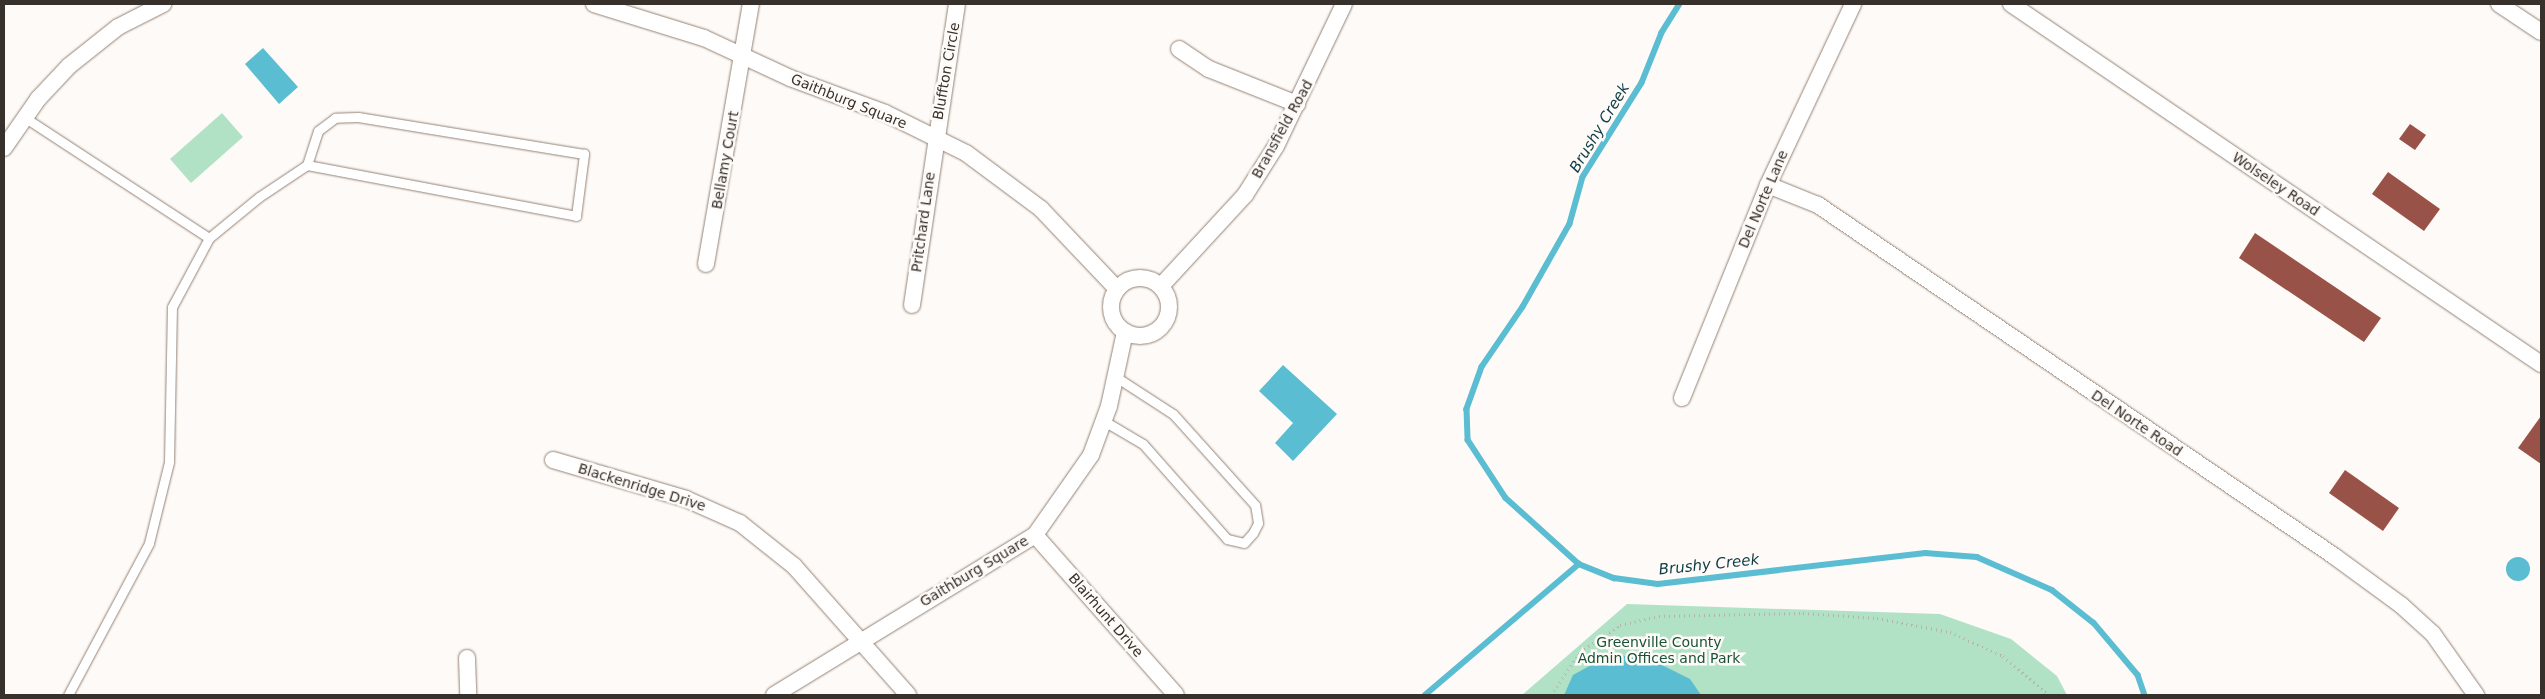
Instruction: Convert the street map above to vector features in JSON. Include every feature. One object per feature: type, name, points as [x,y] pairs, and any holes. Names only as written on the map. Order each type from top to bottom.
[{"type":"street","points":[[4,146],[24,117],[69,66],[100,38],[163,4]]},
{"type":"street","name":"Gaithburg Square","points":[[594,4],[704,38],[742,56],[885,113],[935,138],[1012,185],[1074,239],[1117,289]]},
{"type":"street","name":"Bellamy Court","points":[[706,264],[751,4]]},
{"type":"street","name":"Bluffton Circle","points":[[935,138],[958,4]]},
{"type":"street","name":"Bransfield Road","points":[[1161,286],[1245,195],[1276,146],[1344,4]]},
{"type":"street","name":"Del Norte Lane","points":[[1682,398],[1768,185],[1853,4]]},
{"type":"street","name":"Wolseley Road","points":[[2011,4],[2541,364]]},
{"type":"street","points":[[2499,4],[2541,32]]},
{"type":"street","points":[[1179,49],[1209,69],[1297,104]]},
{"type":"street","name":"Pritchard Lane","points":[[912,305],[935,138]]},
{"type":"street","name":"Del Norte Road","points":[[1768,185],[1818,205],[2334,556],[2401,605],[2433,634],[2476,695]]},
{"type":"street","points":[[1138,277],[1161,286],[1169,313],[1160,329],[1143,336],[1124,332],[1112,317],[1112,298],[1117,289],[1138,277]]},
{"type":"street","name":"Gaithburg Square","points":[[774,695],[860,640],[1035,535],[1080,475],[1104,421],[1116,377],[1124,332]]},
{"type":"street","name":"Blackenridge Drive","points":[[553,460],[686,499],[740,523],[794,566],[908,695]]},
{"type":"street","name":"Blairhunt Drive","points":[[1035,535],[1176,695]]},
{"type":"street","points":[[468,658],[468,695]]},
{"type":"lane","points":[[24,117],[209,238]]},
{"type":"lane","points":[[68,695],[149,543],[169,462],[172,307],[209,238],[259,197],[307,165],[318,131],[336,118],[358,117],[584,154],[576,216],[307,165]]},
{"type":"lane","points":[[1104,421],[1143,444],[1227,539],[1244,542],[1253,533],[1258,523],[1255,505],[1173,414],[1116,377]]},
{"type":"path","points":[[1551,695],[1580,652],[1620,626],[1659,616],[1803,613],[1877,618],[1950,632],[2004,656],[2049,695]]},
{"type":"green space","points":[[222,113],[243,137],[191,183],[170,159]]},
{"type":"green space","name":"Greenville County Admin Offices and Park","points":[[1627,604],[1940,614],[2011,639],[2057,676],[2067,695],[1522,695]]},
{"type":"water","points":[[263,48],[298,87],[279,104],[245,64]]},
{"type":"water","points":[[1283,365],[1337,414],[1293,461],[1275,443],[1293,423],[1259,391]]},
{"type":"water","points":[[2518,557],[2526,561],[2530,569],[2526,577],[2518,581],[2510,577],[2506,569],[2510,561]]},
{"type":"water","points":[[1613,653],[1662,665],[1690,679],[1701,695],[1564,695],[1573,675]]},
{"type":"building","points":[[2410,124],[2426,135],[2415,150],[2399,139]]},
{"type":"building","points":[[2388,172],[2440,209],[2424,231],[2372,194]]},
{"type":"building","points":[[2255,233],[2381,318],[2364,342],[2239,258]]},
{"type":"building","points":[[2541,416],[2541,464],[2518,448]]},
{"type":"building","points":[[2345,470],[2399,508],[2383,531],[2329,493]]},
{"type":"waterway","name":"Brushy Creek","points":[[1680,4],[1662,33],[1642,83],[1583,177],[1570,224],[1523,307],[1482,367],[1467,409],[1468,440],[1506,498],[1579,564],[1614,578],[1658,584],[1925,553],[1977,557],[2052,590],[2094,623],[2138,675],[2145,695]]},
{"type":"waterway","points":[[1425,695],[1579,564]]}]
